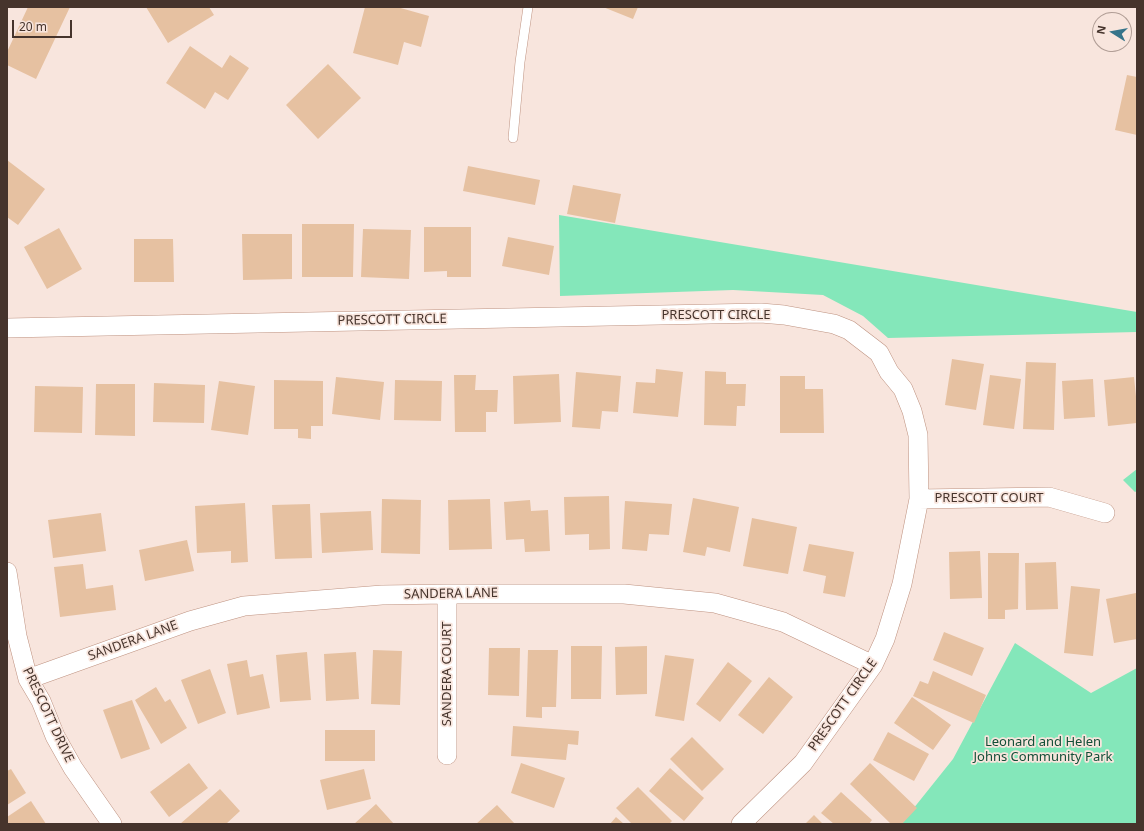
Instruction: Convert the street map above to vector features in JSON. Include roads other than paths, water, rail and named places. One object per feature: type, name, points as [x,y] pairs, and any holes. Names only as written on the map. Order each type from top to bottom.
[{"type":"street","name":"PRESCOTT CIRCLE","points":[[7,328],[753,313],[791,316],[834,324],[849,330],[879,353],[889,372],[903,389],[912,411],[918,435],[919,499],[902,584],[885,639],[873,665],[803,763],[741,824]]},
{"type":"street","name":"PRESCOTT COURT","points":[[919,499],[1049,497],[1105,513]]},
{"type":"street","name":"PRESCOTT DRIVE","points":[[7,572],[17,636],[28,679],[41,701],[55,736],[72,768],[112,824]]},
{"type":"street","name":"SANDERA COURT","points":[[447,594],[448,755]]},
{"type":"street","name":"SANDERA LANE","points":[[28,679],[190,621],[244,606],[382,595],[624,594],[715,603],[783,622],[873,665]]},
{"type":"lane","points":[[513,138],[520,62],[528,7]]},
{"type":"park label","name":"Leonard and Helen Johns Community Park","points":[[1043,750]]}]
